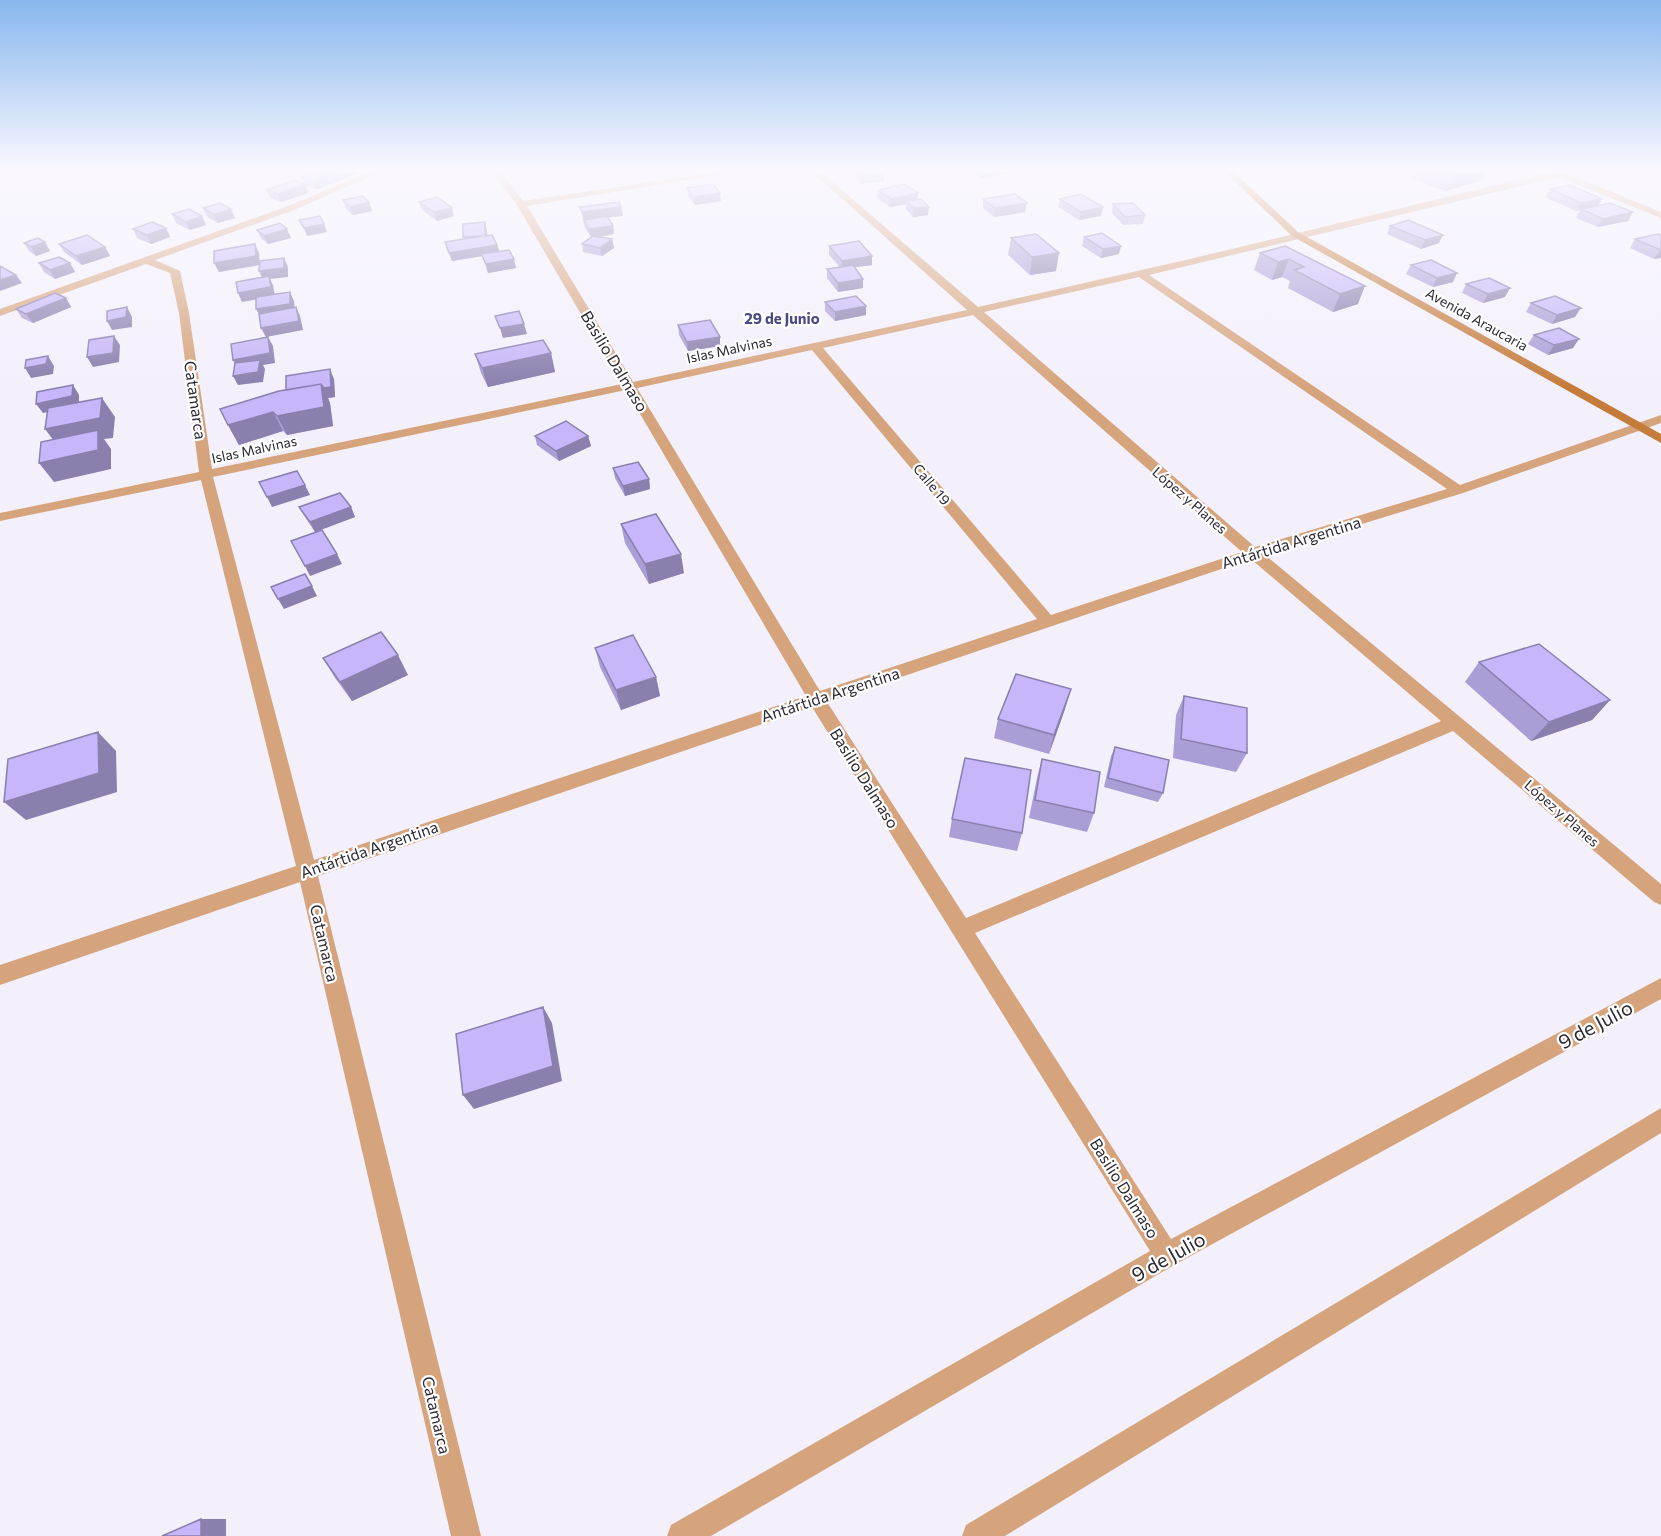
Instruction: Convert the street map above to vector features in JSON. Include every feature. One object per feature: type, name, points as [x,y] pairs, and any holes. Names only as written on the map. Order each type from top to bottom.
[{"type":"main road","name":"Avenida Araucaria","points":[[1312,244],[1661,439]]},
{"type":"street","points":[[0,313],[194,244]]},
{"type":"street","points":[[148,261],[175,271],[181,256],[195,244]]},
{"type":"street","name":"Basilio Dalmaso","points":[[545,244],[816,699],[1167,1255]]},
{"type":"street","name":"López y Planes","points":[[897,244],[1252,553],[1456,722],[1658,896]]},
{"type":"street","name":"Islas Malvinas","points":[[0,517],[815,346],[1141,274],[1258,244]]},
{"type":"street","name":"Catamarca","points":[[175,271],[184,313],[206,474],[308,870],[466,1536]]},
{"type":"street","points":[[1141,274],[1458,490]]},
{"type":"street","name":"Calle 19","points":[[815,346],[1048,622]]},
{"type":"street","name":"Antártida Argentina","points":[[0,975],[1252,553],[1458,490],[1661,419]]},
{"type":"street","points":[[960,930],[1456,722]]},
{"type":"street","name":"9 de Julio","points":[[682,1536],[1167,1255],[1661,988]]},
{"type":"street","points":[[977,1536],[1661,1120]]},
{"type":"building","points":[[25,244],[40,244],[31,247]]},
{"type":"building","points":[[59,244],[100,244],[105,247],[76,256]]},
{"type":"building","points":[[255,244],[256,256],[214,263],[214,251]]},
{"type":"building","points":[[446,244],[497,245],[449,253]]},
{"type":"building","points":[[582,244],[606,244],[600,248]]},
{"type":"building","points":[[861,244],[872,256],[842,261],[829,246]]},
{"type":"building","points":[[1017,244],[1048,244],[1059,253],[1032,257]]},
{"type":"building","points":[[1095,244],[1118,244],[1121,246],[1103,249]]},
{"type":"building","points":[[1646,244],[1661,244],[1661,250]]},
{"type":"building","points":[[1285,246],[1365,286],[1340,294],[1294,270],[1304,267],[1289,259],[1278,262],[1260,253]]},
{"type":"building","points":[[509,250],[514,259],[486,264],[481,254]]},
{"type":"building","points":[[59,257],[70,263],[50,270],[39,263]]},
{"type":"building","points":[[284,258],[284,268],[259,271],[260,261]]},
{"type":"building","points":[[1431,260],[1457,273],[1437,278],[1411,265]]},
{"type":"building","points":[[853,265],[863,279],[838,283],[827,269]]},
{"type":"building","points":[[0,266],[16,275],[0,280]]},
{"type":"building","points":[[269,276],[271,287],[238,293],[236,282]]},
{"type":"building","points":[[1489,278],[1510,288],[1488,294],[1466,284]]},
{"type":"building","points":[[290,292],[290,304],[256,309],[256,297]]},
{"type":"building","points":[[55,293],[66,298],[26,314],[16,309]]},
{"type":"building","points":[[856,296],[866,306],[835,312],[825,302]]},
{"type":"building","points":[[1555,296],[1581,308],[1557,315],[1531,303]]},
{"type":"building","points":[[127,307],[126,317],[107,321],[107,311]]},
{"type":"building","points":[[296,307],[299,321],[261,328],[259,314]]},
{"type":"building","points":[[519,311],[524,324],[500,328],[495,316]]},
{"type":"building","points":[[710,320],[720,337],[687,342],[678,325]]},
{"type":"building","points":[[1559,328],[1579,339],[1554,345],[1534,335]]},
{"type":"building","points":[[114,336],[113,353],[87,357],[89,340]]},
{"type":"building","points":[[268,337],[270,353],[233,360],[231,344]]},
{"type":"building","points":[[543,340],[551,353],[482,368],[475,354]]},
{"type":"building","points":[[48,356],[46,364],[25,368],[26,360]]},
{"type":"building","points":[[260,360],[258,372],[233,376],[235,363]]},
{"type":"building","points":[[330,369],[331,387],[324,388],[321,384],[286,390],[286,376]]},
{"type":"building","points":[[321,384],[324,407],[277,416],[273,412],[228,425],[220,409],[279,391]]},
{"type":"building","points":[[73,385],[72,396],[36,404],[37,392]]},
{"type":"building","points":[[102,398],[100,418],[45,429],[48,408]]},
{"type":"building","points":[[566,421],[588,436],[556,451],[535,436]]},
{"type":"building","points":[[98,430],[98,450],[39,463],[41,442]]},
{"type":"building","points":[[638,462],[649,479],[623,486],[613,468]]},
{"type":"building","points":[[297,471],[305,485],[267,497],[259,482]]},
{"type":"building","points":[[340,493],[351,507],[310,522],[299,507]]},
{"type":"building","points":[[656,514],[681,554],[645,564],[621,524]]},
{"type":"building","points":[[322,530],[337,554],[305,566],[291,541]]},
{"type":"building","points":[[305,574],[312,586],[278,599],[271,587]]},
{"type":"building","points":[[381,632],[398,655],[340,682],[323,658]]},
{"type":"building","points":[[633,635],[656,677],[616,690],[595,648]]},
{"type":"building","points":[[1539,644],[1610,700],[1549,722],[1479,662]]},
{"type":"building","points":[[1016,674],[1071,689],[1054,735],[998,719]]},
{"type":"building","points":[[1184,696],[1247,708],[1247,753],[1181,739]]},
{"type":"building","points":[[98,732],[99,773],[4,802],[8,759]]},
{"type":"building","points":[[1115,747],[1169,760],[1163,793],[1108,778]]},
{"type":"building","points":[[965,758],[1031,770],[1022,833],[952,819]]},
{"type":"building","points":[[1042,759],[1100,772],[1094,813],[1035,800]]},
{"type":"building","points":[[543,1007],[553,1066],[463,1095],[456,1034]]},
{"type":"building","points":[[201,1519],[201,1536],[162,1536]]},
{"type":"district","name":"29 de Junio","points":[[782,318]]}]
